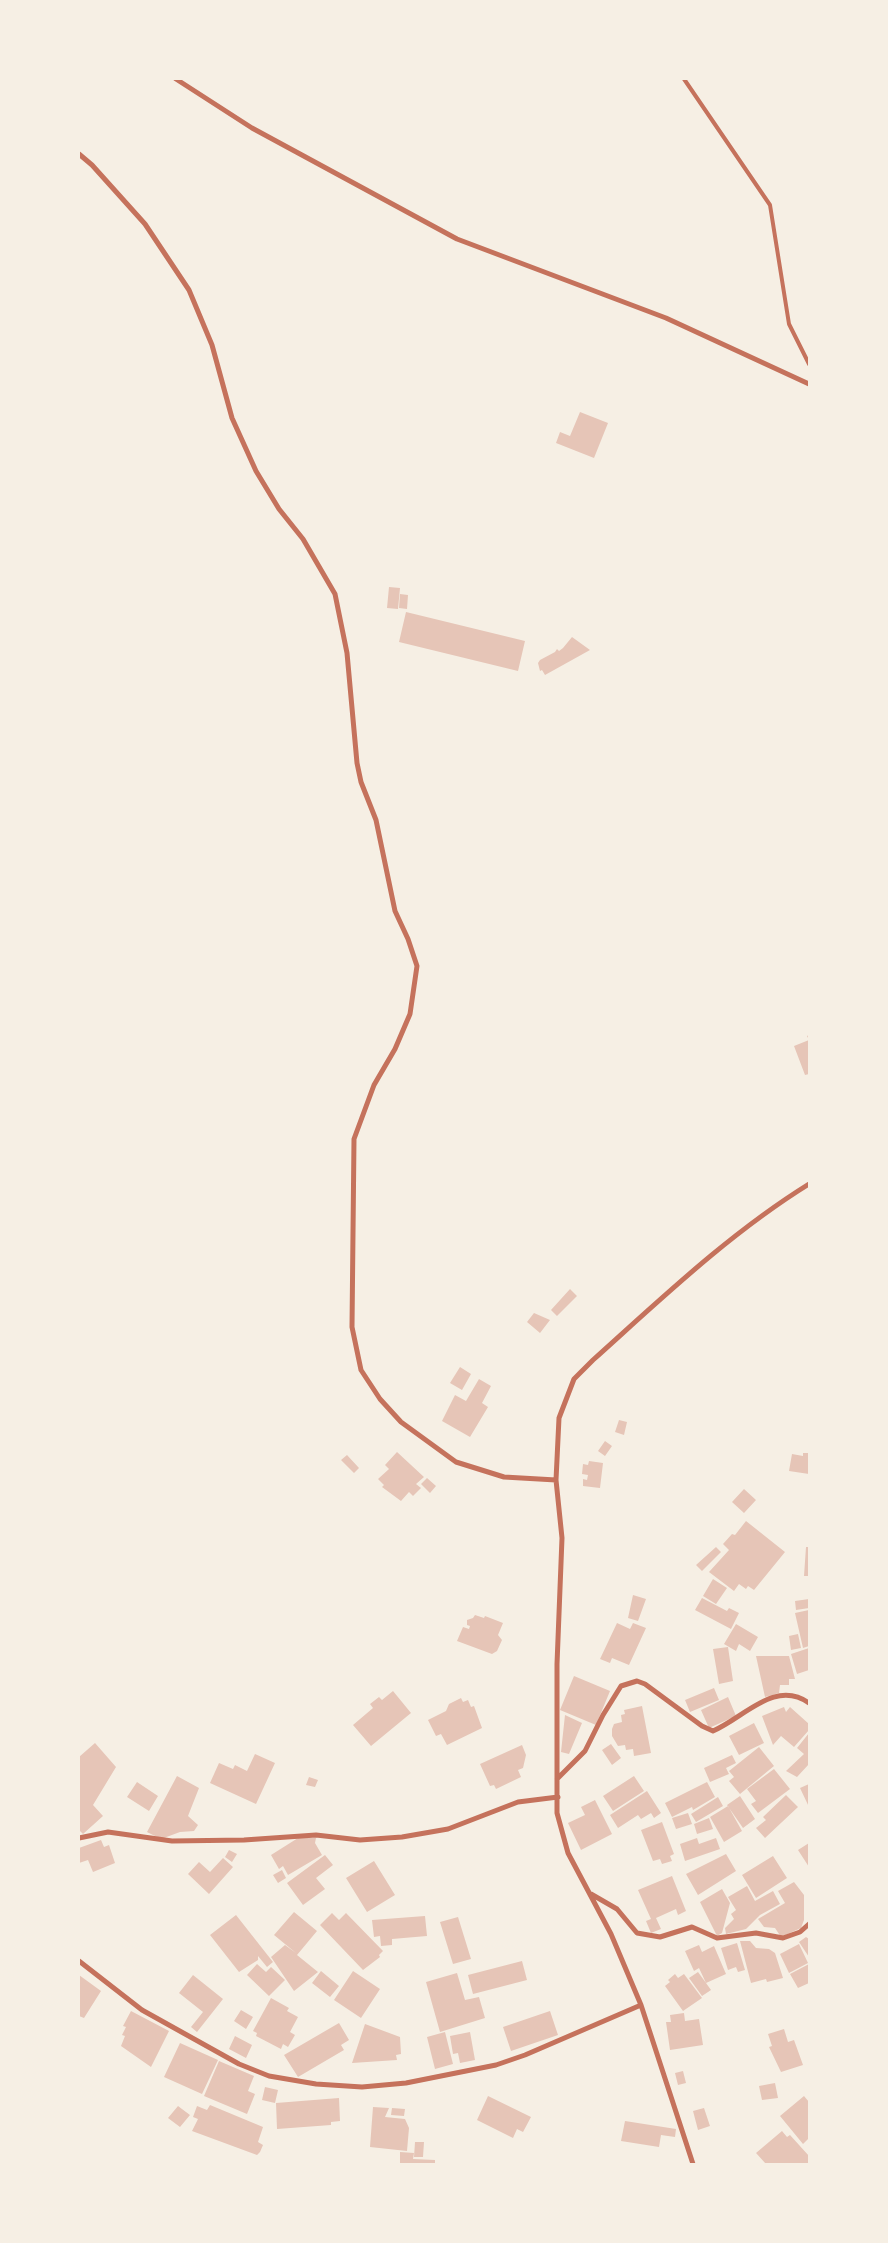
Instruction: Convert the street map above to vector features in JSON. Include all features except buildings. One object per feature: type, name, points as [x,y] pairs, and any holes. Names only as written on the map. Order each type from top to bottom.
[{"type":"street","points":[[176,79],[252,128],[456,239],[666,318],[809,384]]},
{"type":"street","points":[[79,154],[92,165],[145,224],[190,290],[212,345],[232,418],[256,471],[279,509],[303,539],[335,594],[347,652],[357,763],[376,820],[395,911],[408,939],[417,966],[410,1014],[395,1049],[374,1085],[354,1139],[352,1327],[361,1370],[380,1399],[401,1422],[456,1462],[504,1477],[556,1480]]},
{"type":"street","points":[[693,2164],[641,2006],[611,1934],[568,1852],[557,1813],[557,1664],[562,1538],[556,1480],[558,1418],[574,1379],[732,1238],[765,1212],[809,1184]]},
{"type":"street","points":[[557,1779],[585,1751],[603,1715],[621,1686],[637,1681],[653,1688],[702,1726],[713,1731],[729,1724],[775,1695],[798,1696],[809,1703]]},
{"type":"street","points":[[79,1838],[108,1832],[172,1841],[244,1840],[316,1835],[360,1840],[448,1829],[518,1802],[558,1797]]},
{"type":"street","points":[[591,1894],[617,1909],[637,1933],[660,1937],[692,1927],[717,1938],[756,1933],[783,1938],[800,1932],[809,1924]]},
{"type":"street","points":[[79,1961],[142,2010],[239,2064],[269,2076],[316,2084],[362,2087],[406,2083],[496,2065],[525,2055],[641,2006]]},
{"type":"lane","points":[[684,79],[770,205],[789,324],[809,364]]}]
